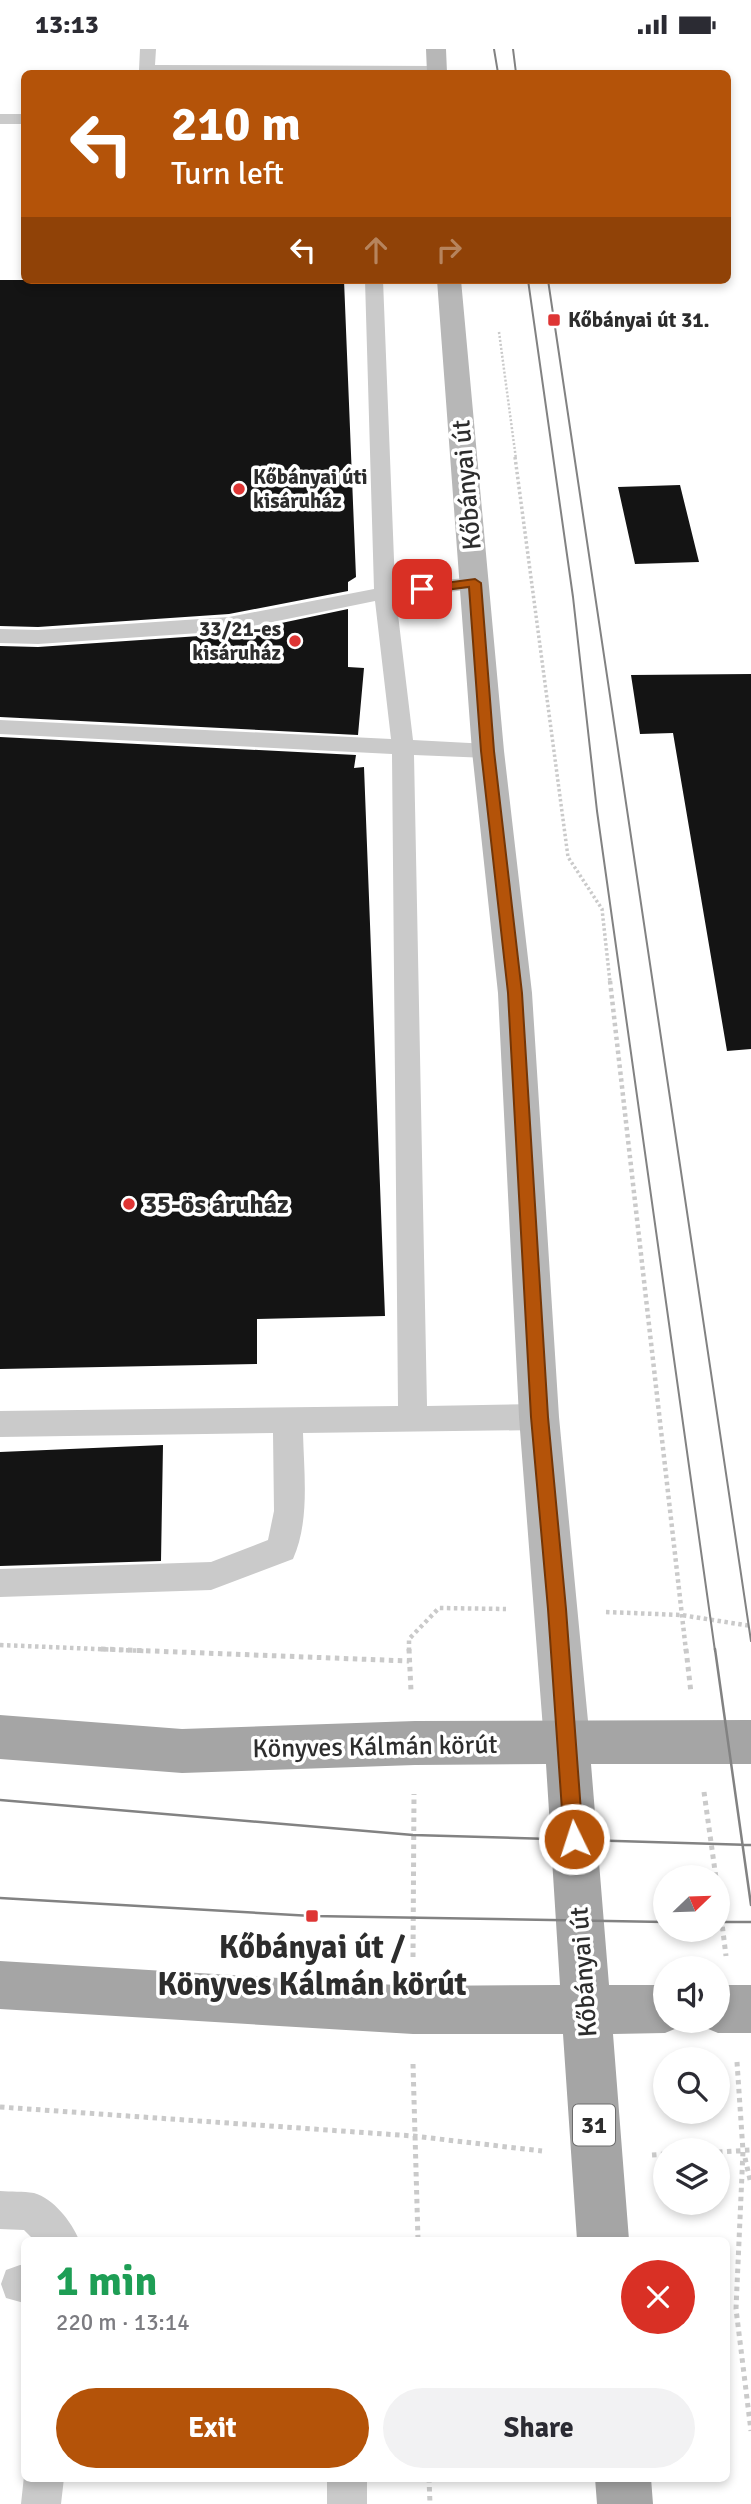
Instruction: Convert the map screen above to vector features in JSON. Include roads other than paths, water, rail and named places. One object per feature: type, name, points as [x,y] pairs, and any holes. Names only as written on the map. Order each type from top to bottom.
[{"type":"main road","name":"Kőbányai út","points":[[449,284],[488,751],[515,993],[539,1417],[567,1742],[603,2237]]},
{"type":"main road","name":"Könyves Kálmán körút","points":[[0,1737],[181,1751],[415,1743],[751,1742]]},
{"type":"main road","points":[[0,1985],[413,2010],[653,2009]]},
{"type":"main road","points":[[730,2009],[751,2009]]},
{"type":"main road","points":[[623,2482],[625,2504]]},
{"type":"lane","points":[[147,70],[148,49]]},
{"type":"lane","points":[[258,70],[436,64]]},
{"type":"lane","points":[[0,119],[21,119]]},
{"type":"lane","points":[[374,284],[385,593],[404,747],[413,1418]]},
{"type":"lane","points":[[0,636],[38,637],[229,624],[385,593],[475,583]]},
{"type":"lane","points":[[0,727],[488,751]]},
{"type":"lane","points":[[0,1423],[539,1417]]},
{"type":"lane","points":[[0,1583],[211,1576],[282,1549],[289,1511],[288,1420]]},
{"type":"lane","points":[[0,2210],[33,2212],[57,2237]]},
{"type":"lane","points":[[41,2504],[44,2482]]},
{"type":"lane","points":[[347,2482],[347,2504]]},
{"type":"tram line","points":[[494,49],[498,70]]},
{"type":"tram line","points":[[513,49],[516,70]]},
{"type":"tram line","points":[[529,284],[573,597],[597,811],[715,1651]]},
{"type":"tram line","points":[[549,284],[751,1641]]},
{"type":"tram line","points":[[715,1649],[743,1845]]},
{"type":"tram line","points":[[0,1800],[413,1835],[743,1845]]},
{"type":"tram line","points":[[743,1845],[751,1845]]},
{"type":"tram line","points":[[743,1845],[751,1905]]},
{"type":"tram line","points":[[0,1898],[312,1916],[653,1922]]},
{"type":"tram line","points":[[730,1922],[751,1922]]},
{"type":"place","name":"Kőbányai út 31.","points":[[554,320]]},
{"type":"place","name":"Kőbányai úti kisáruház","points":[[239,489]]},
{"type":"place","name":"33/21-es kisáruház","points":[[295,641]]},
{"type":"place","name":"35-ös áruház","points":[[129,1204]]},
{"type":"place","name":"Kőbányai út / Könyves Kálmán körút","points":[[312,1916]]}]
